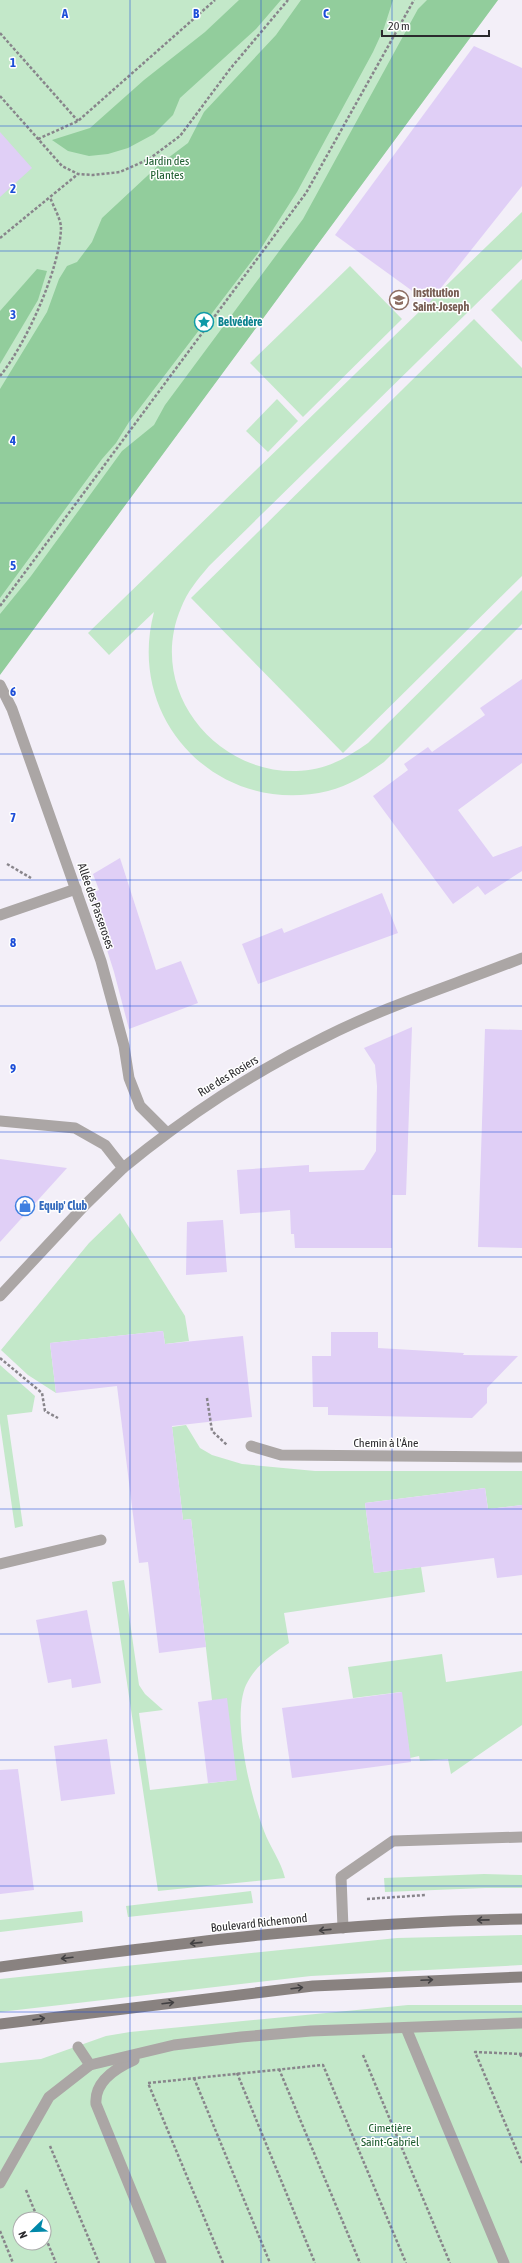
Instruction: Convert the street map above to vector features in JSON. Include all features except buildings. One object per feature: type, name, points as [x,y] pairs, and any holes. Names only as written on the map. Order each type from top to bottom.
[{"type":"main road","name":"Boulevard Richemond","points":[[0,1967],[146,1948],[343,1928],[455,1920],[522,1919]]},
{"type":"main road","points":[[0,2024],[312,1986],[522,1977]]},
{"type":"street","name":"Allée des Passeroses","points":[[0,685],[12,709],[101,961],[124,1046],[129,1078],[140,1106],[166,1132]]},
{"type":"street","points":[[0,915],[76,889]]},
{"type":"street","name":"Rue des Rosiers","points":[[0,1296],[4,1286],[123,1168],[166,1132],[244,1079],[326,1036],[522,958]]},
{"type":"street","points":[[0,1121],[75,1128],[106,1146],[123,1168]]},
{"type":"street","name":"Chemin à l'Âne","points":[[251,1446],[281,1455],[522,1457]]},
{"type":"street","points":[[0,1564],[101,1540]]},
{"type":"street","points":[[343,1928],[341,1877],[393,1840],[522,1837]]},
{"type":"street","points":[[0,2183],[49,2097],[90,2065],[174,2045],[241,2037],[353,2030],[522,2023]]},
{"type":"street","points":[[406,2028],[504,2263]]},
{"type":"street","points":[[161,2263],[99,2114],[95,2094],[102,2082],[115,2068],[141,2056],[174,2045]]},
{"type":"street","points":[[78,2047],[90,2065]]},
{"type":"path","points":[[38,139],[78,122],[215,0]]},
{"type":"path","points":[[0,96],[62,166],[78,174],[93,175],[120,172],[149,159],[180,136],[230,69],[288,0]]},
{"type":"path","points":[[0,606],[306,193],[414,0]]},
{"type":"path","points":[[0,33],[78,122]]},
{"type":"path","points":[[0,238],[78,174]]},
{"type":"path","points":[[0,376],[30,327],[54,269],[61,227],[50,197]]},
{"type":"path","points":[[0,1358],[42,1393],[45,1411],[58,1418]]},
{"type":"path","points":[[207,1398],[212,1431],[225,1445],[251,1446]]},
{"type":"path","points":[[353,2030],[450,2263]]},
{"type":"path","points":[[522,2058],[521,2054],[475,2052],[522,2163]]},
{"type":"path","points":[[223,2263],[148,2083],[323,2064],[406,2263]]},
{"type":"path","points":[[279,2069],[360,2263]]},
{"type":"path","points":[[237,2073],[315,2263]]},
{"type":"path","points":[[194,2078],[270,2263]]},
{"type":"path","points":[[38,2116],[100,2263]]},
{"type":"path","points":[[0,2231],[13,2263]]},
{"type":"path","points":[[51,2251],[56,2263]]},
{"type":"green space","name":"Jardin des Plantes","points":[[0,0],[498,0],[0,674]]},
{"type":"green space","points":[[239,0],[281,0],[256,29],[180,98],[173,115],[154,134],[128,148],[108,154],[89,156],[68,151],[52,140],[90,128],[144,80],[205,32]]},
{"type":"green space","points":[[301,0],[393,0],[384,28],[373,52],[297,192],[258,253],[129,422],[116,443],[102,459],[0,598],[0,389],[47,312],[59,279],[67,266],[77,262],[92,242],[102,218],[160,164],[188,143],[204,112],[276,35]]},
{"type":"green space","points":[[427,0],[498,0],[0,675],[0,614],[31,576],[122,451],[154,425],[165,405],[303,219],[418,9]]},
{"type":"green space","points":[[522,212],[522,259],[209,566],[197,581],[186,597],[181,608],[173,638],[173,668],[181,695],[195,720],[214,741],[238,758],[266,768],[296,771],[316,769],[335,763],[368,743],[522,590],[522,624],[384,762],[350,783],[328,791],[288,795],[251,789],[217,775],[189,752],[168,723],[154,690],[149,652],[154,612],[109,655],[88,633]]},
{"type":"green space","points":[[350,266],[402,319],[303,417],[250,363]]},
{"type":"green space","points":[[37,269],[47,271],[38,300],[0,364],[0,311]]},
{"type":"green space","points":[[522,279],[522,342],[491,310]]},
{"type":"green space","points":[[474,319],[522,368],[522,576],[343,753],[191,598]]},
{"type":"green space","points":[[277,399],[298,421],[268,452],[246,431]]},
{"type":"green space","points":[[120,1213],[185,1316],[189,1341],[165,1344],[163,1331],[50,1343],[56,1393],[28,1375],[1,1350],[89,1243]]},
{"type":"green space","points":[[0,1365],[35,1396],[32,1412],[7,1415],[23,1526],[15,1528],[0,1423]]},
{"type":"green space","points":[[186,1425],[200,1448],[212,1455],[242,1464],[315,1471],[522,1471],[522,1505],[488,1509],[485,1488],[365,1503],[374,1573],[421,1567],[425,1592],[284,1613],[289,1643],[270,1656],[254,1672],[246,1685],[242,1700],[242,1737],[244,1758],[249,1779],[264,1831],[281,1866],[285,1878],[158,1891],[112,1582],[124,1580],[139,1685],[145,1694],[163,1710],[139,1713],[150,1790],[236,1780],[212,1700],[191,1519],[183,1520],[172,1427]]},
{"type":"green space","points":[[442,1654],[446,1682],[522,1671],[522,1725],[451,1774],[448,1759],[420,1761],[419,1756],[410,1758],[401,1692],[353,1698],[348,1667]]},
{"type":"green space","points":[[484,1874],[522,1875],[522,1888],[385,1892],[384,1878]]},
{"type":"green space","points":[[251,1891],[253,1903],[128,1917],[126,1906]]},
{"type":"green space","points":[[82,1911],[83,1922],[0,1932],[0,1920]]},
{"type":"green space","points":[[522,1935],[522,1965],[311,1976],[0,2012],[0,1979],[397,1938]]},
{"type":"green space","name":"Cimetière Saint-Gabriel","points":[[408,2005],[522,2005],[522,2263],[0,2263],[0,2063],[41,2059],[106,2036],[130,2032]]},
{"type":"place","name":"Institution Saint-Joseph","points":[[399,300]]},
{"type":"place","name":"Belvédère","points":[[204,322]]},
{"type":"place","name":"Equip' Club","points":[[25,1206]]}]
